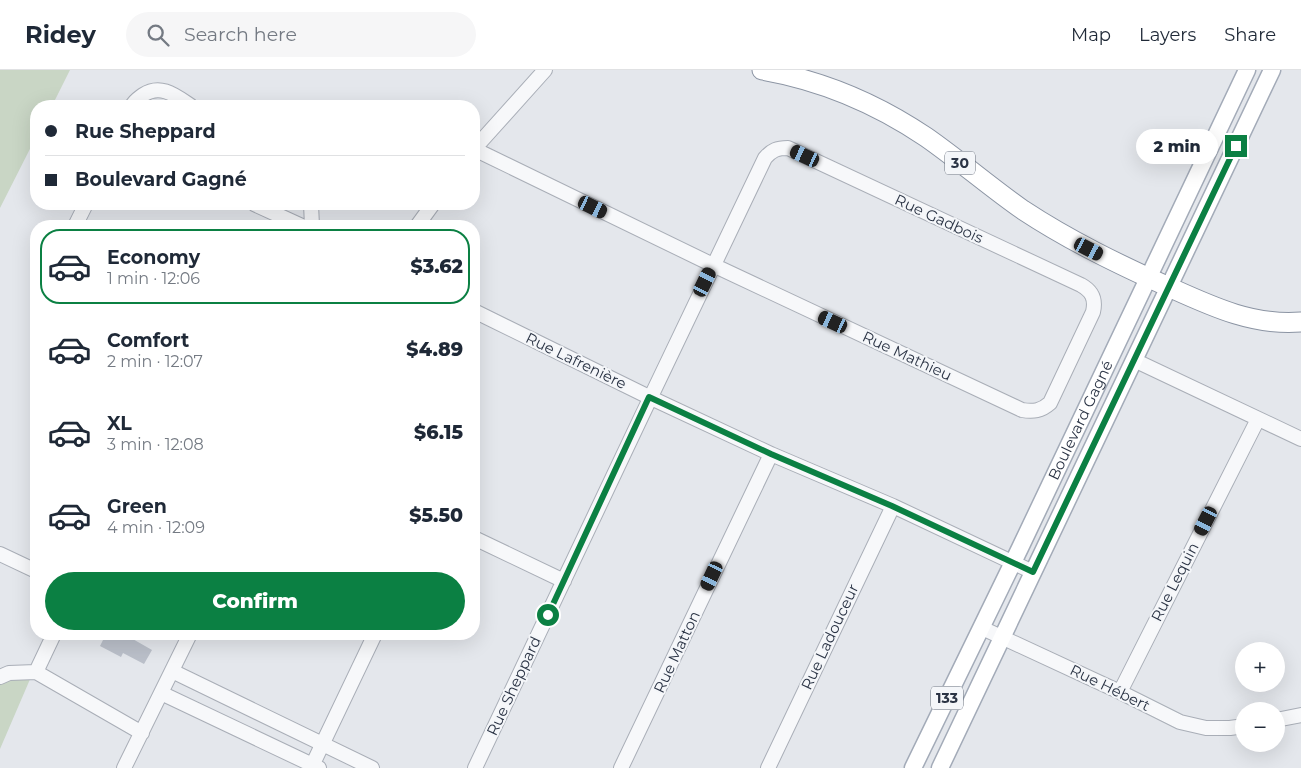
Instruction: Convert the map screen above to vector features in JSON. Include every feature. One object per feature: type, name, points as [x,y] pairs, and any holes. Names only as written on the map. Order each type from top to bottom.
[{"type":"highway","name":"30","points":[[762,70],[784,74],[820,85],[846,94],[882,111],[926,138],[1035,218],[1148,278],[1225,311],[1250,319],[1274,323],[1301,322]]},
{"type":"main road","name":"Boulevard Gagné","points":[[913,768],[982,628],[1247,70]]},
{"type":"main road","name":"Boulevard Gagné","points":[[940,768],[1272,70]]},
{"type":"street","points":[[480,142],[546,70]]},
{"type":"street","points":[[137,100],[149,92],[159,90],[171,93],[182,100]]},
{"type":"street","name":"Rue Sheppard","points":[[475,768],[649,397],[765,158],[770,152],[778,148]]},
{"type":"street","name":"Rue Gadbois","points":[[778,148],[788,148],[1081,285],[1088,289],[1094,300]]},
{"type":"street","name":"Rue Mathieu","points":[[480,152],[713,265],[1028,411],[1040,410],[1050,403],[1093,312],[1094,300]]},
{"type":"street","points":[[267,210],[289,220]]},
{"type":"street","name":"Rue Lafrenière","points":[[480,314],[649,397],[771,454],[892,506],[1033,572]]},
{"type":"street","points":[[1134,360],[1301,439]]},
{"type":"street","name":"Rue Lequin","points":[[1120,692],[1258,419]]},
{"type":"street","name":"Rue Matton","points":[[621,768],[771,454]]},
{"type":"street","name":"Rue Ladouceur","points":[[768,768],[892,506]]},
{"type":"street","points":[[480,541],[564,581]]},
{"type":"street","points":[[0,554],[30,569]]},
{"type":"street","name":"Rue Hébert","points":[[982,628],[1180,722],[1206,728],[1235,727]]},
{"type":"street","points":[[36,672],[51,640]]},
{"type":"street","points":[[124,768],[187,640]]},
{"type":"street","points":[[161,692],[314,767],[322,744],[372,640]]},
{"type":"street","points":[[172,671],[372,768]]},
{"type":"street","points":[[0,677],[9,673],[36,672],[142,733]]},
{"type":"street","points":[[1285,718],[1301,715]]},
{"type":"green space","points":[[0,70],[70,70],[55,100],[30,100],[30,149],[0,208]]},
{"type":"green space","points":[[34,670],[0,749],[0,675]]},
{"type":"building","points":[[103,640],[134,640],[152,650],[144,664],[123,653],[121,657],[100,646]]},
{"type":"route","points":[[548,615],[649,397],[771,454],[892,506],[1033,572],[1236,146]]}]
